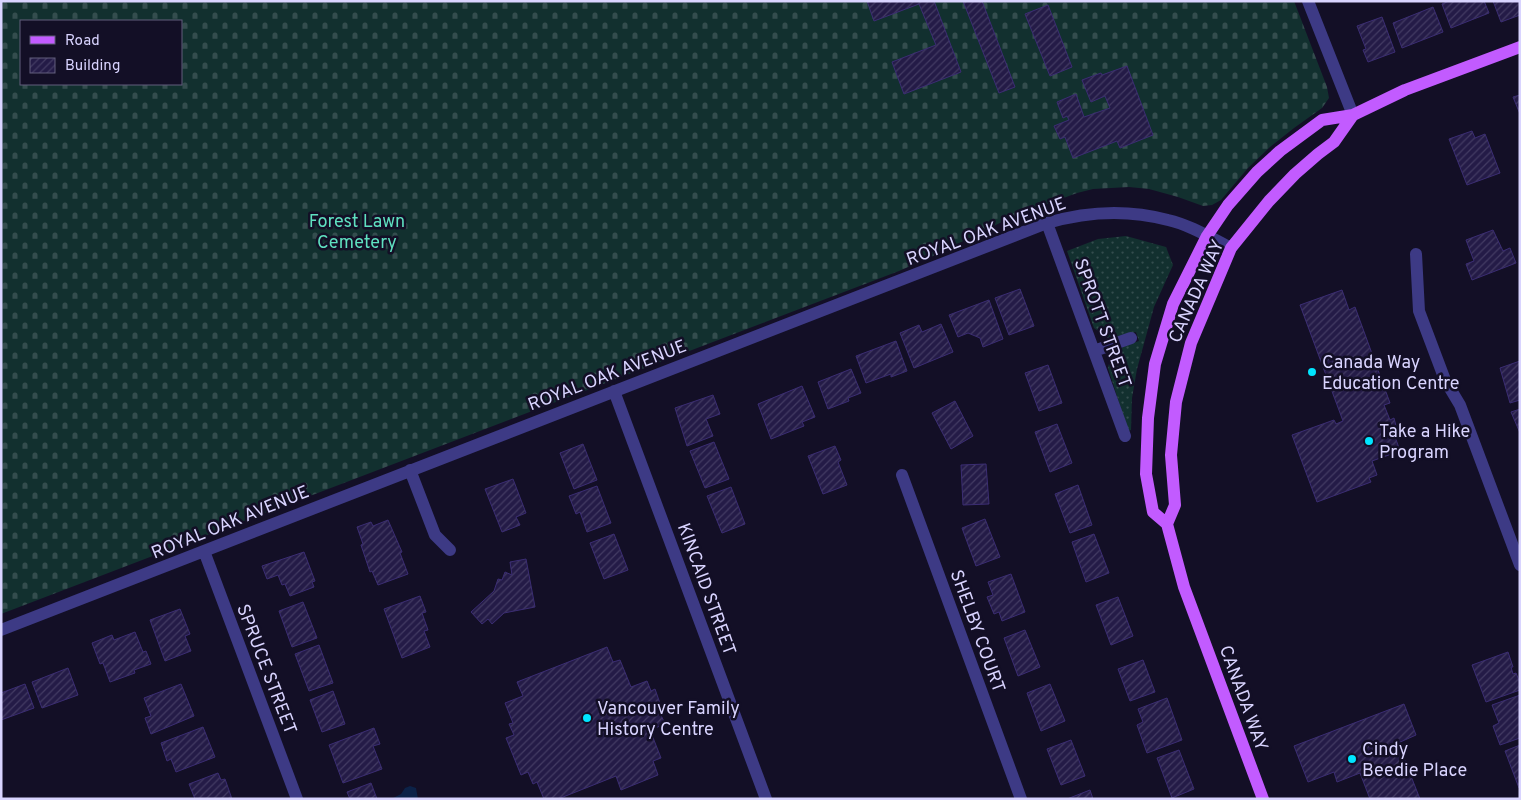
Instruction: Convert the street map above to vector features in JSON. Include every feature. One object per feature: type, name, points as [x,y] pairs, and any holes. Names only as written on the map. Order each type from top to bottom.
[{"type":"main road","name":"CANADA WAY","points":[[1263,799],[1184,587],[1167,524],[1152,509],[1146,474],[1148,418],[1156,364],[1173,304],[1207,236],[1228,205],[1257,172],[1280,151],[1322,120],[1353,115],[1376,102],[1405,90],[1520,47]]},
{"type":"main road","name":"CANADA WAY","points":[[1167,524],[1175,505],[1172,455],[1176,402],[1182,373],[1191,343],[1231,248],[1269,201],[1295,174],[1334,142],[1353,115]]},
{"type":"street","points":[[1308,1],[1353,115]]},
{"type":"street","name":"ROYAL OAK AVENUE","points":[[1,630],[1047,223],[1083,215],[1109,212],[1139,214],[1169,220],[1231,248]]},
{"type":"street","name":"SPROTT STREET","points":[[1047,223],[1125,436]]},
{"type":"street","points":[[1416,254],[1419,311],[1445,380],[1460,405],[1520,565]]},
{"type":"street","points":[[1094,351],[1131,338]]},
{"type":"street","name":"KINCAID STREET","points":[[614,391],[766,799]]},
{"type":"street","points":[[410,470],[435,535],[450,550]]},
{"type":"street","name":"SHELBY COURT","points":[[902,475],[1021,799]]},
{"type":"street","name":"SPRUCE STREET","points":[[204,551],[297,799]]},
{"type":"green space","name":"Forest Lawn Cemetery","points":[[1,1],[1294,1],[1327,87],[1329,98],[1322,108],[1270,147],[1248,168],[1221,200],[1212,205],[1203,206],[1149,189],[1129,187],[1093,189],[1077,193],[1010,218],[899,271],[1,614]]},
{"type":"green space","points":[[1126,236],[1166,247],[1173,265],[1154,307],[1137,369],[1132,398],[1131,430],[1128,431],[1108,368],[1115,353],[1123,347],[1139,341],[1136,332],[1108,338],[1094,328],[1067,251],[1098,239]]},
{"type":"water","points":[[410,786],[416,788],[418,799],[391,799],[401,794],[405,788]]},
{"type":"building","points":[[867,1],[934,1],[961,72],[904,94],[892,62],[936,45],[919,4],[874,21]]},
{"type":"building","points":[[963,1],[982,1],[1015,87],[999,93]]},
{"type":"building","points":[[1449,1],[1484,1],[1489,13],[1451,28],[1442,4]]},
{"type":"building","points":[[1493,1],[1520,1],[1520,15],[1501,22]]},
{"type":"building","points":[[1048,5],[1072,67],[1050,76],[1025,14]]},
{"type":"building","points":[[1433,7],[1443,32],[1402,48],[1393,23]]},
{"type":"building","points":[[1382,17],[1395,52],[1368,62],[1363,50],[1366,49],[1357,26]]},
{"type":"building","points":[[1127,66],[1153,135],[1120,148],[1117,141],[1073,158],[1065,137],[1060,139],[1054,126],[1069,120],[1067,116],[1063,118],[1057,102],[1076,94],[1084,117],[1110,108],[1105,96],[1091,102],[1082,80]]},
{"type":"building","points":[[1520,95],[1520,114],[1513,97]]},
{"type":"building","points":[[1472,131],[1475,138],[1485,134],[1500,173],[1467,185],[1449,139]]},
{"type":"building","points":[[1493,230],[1503,251],[1510,248],[1516,263],[1472,280],[1466,264],[1474,261],[1466,240]]},
{"type":"building","points":[[1020,289],[1034,326],[1009,335],[995,298]]},
{"type":"building","points":[[1342,290],[1349,310],[1355,307],[1390,403],[1384,405],[1390,420],[1394,418],[1396,426],[1392,428],[1400,451],[1372,461],[1377,475],[1369,478],[1371,482],[1317,502],[1292,435],[1334,420],[1336,424],[1343,421],[1300,305]]},
{"type":"building","points":[[989,300],[1003,339],[983,347],[980,338],[968,333],[958,337],[949,315]]},
{"type":"building","points":[[941,324],[953,352],[914,368],[900,333],[919,325],[922,332]]},
{"type":"building","points":[[896,341],[907,371],[891,377],[891,374],[866,383],[856,356]]},
{"type":"building","points":[[1520,361],[1520,400],[1510,403],[1500,368]]},
{"type":"building","points":[[1048,365],[1062,403],[1039,411],[1025,373]]},
{"type":"building","points":[[851,369],[861,393],[848,398],[849,401],[828,409],[818,382]]},
{"type":"building","points":[[802,386],[815,417],[802,422],[804,426],[771,439],[758,404]]},
{"type":"building","points":[[713,395],[720,414],[706,419],[713,436],[687,446],[675,408]]},
{"type":"building","points":[[955,401],[973,436],[951,449],[932,413]]},
{"type":"building","points":[[1520,409],[1520,433],[1511,412]]},
{"type":"building","points":[[1057,424],[1072,463],[1050,472],[1035,432]]},
{"type":"building","points":[[714,442],[729,479],[705,488],[690,451]]},
{"type":"building","points":[[583,444],[597,480],[574,489],[560,453]]},
{"type":"building","points":[[835,446],[841,460],[838,462],[847,485],[823,494],[808,456]]},
{"type":"building","points":[[986,464],[989,504],[963,505],[961,465]]},
{"type":"building","points":[[513,479],[526,513],[516,517],[520,525],[502,532],[485,489]]},
{"type":"building","points":[[1078,485],[1092,525],[1070,533],[1055,494]]},
{"type":"building","points":[[597,486],[611,523],[587,532],[580,512],[576,514],[569,496]]},
{"type":"building","points":[[731,487],[745,524],[722,533],[707,496]]},
{"type":"building","points":[[985,519],[1000,557],[976,566],[962,528]]},
{"type":"building","points":[[388,520],[402,552],[400,553],[408,574],[378,585],[372,571],[370,572],[357,527],[371,522],[373,526]]},
{"type":"building","points":[[614,534],[628,570],[604,579],[590,543]]},
{"type":"building","points":[[1094,534],[1109,573],[1086,582],[1072,542]]},
{"type":"building","points":[[304,552],[315,581],[312,582],[314,587],[290,596],[285,584],[282,585],[278,575],[267,579],[262,566]]},
{"type":"building","points":[[526,559],[535,607],[504,613],[492,624],[488,619],[482,624],[471,612],[494,591],[498,579],[502,580],[505,572],[512,575],[510,562]]},
{"type":"building","points":[[1011,574],[1025,612],[1002,621],[999,612],[994,614],[987,597],[993,595],[988,582]]},
{"type":"building","points":[[420,596],[426,612],[422,613],[428,630],[424,631],[430,647],[402,658],[384,609]]},
{"type":"building","points":[[1118,597],[1133,636],[1111,645],[1096,605]]},
{"type":"building","points":[[303,602],[317,638],[292,647],[279,611]]},
{"type":"building","points":[[180,609],[190,634],[185,636],[191,651],[165,661],[150,620]]},
{"type":"building","points":[[1025,630],[1040,667],[1018,676],[1004,638]]},
{"type":"building","points":[[135,632],[143,652],[146,651],[151,664],[134,670],[135,673],[110,682],[103,663],[100,664],[92,643],[112,635],[114,640]]},
{"type":"building","points":[[319,645],[333,683],[309,691],[295,654]]},
{"type":"building","name":"Vancouver Family History Centre","points":[[607,647],[613,662],[620,660],[631,687],[647,681],[651,691],[655,689],[663,712],[660,713],[665,724],[650,730],[661,758],[653,761],[658,775],[621,790],[616,776],[558,799],[544,799],[537,782],[533,784],[528,772],[521,775],[506,738],[514,735],[509,724],[513,723],[505,703],[523,696],[517,682]]},
{"type":"building","points":[[1508,652],[1513,667],[1511,667],[1513,674],[1516,673],[1520,683],[1520,690],[1486,702],[1472,665]]},
{"type":"building","points":[[1143,660],[1155,692],[1130,701],[1118,669]]},
{"type":"building","points":[[68,668],[78,695],[42,708],[32,682]]},
{"type":"building","points":[[25,684],[34,708],[1,720],[1,693]]},
{"type":"building","points":[[181,684],[194,716],[151,734],[145,718],[151,716],[144,698]]},
{"type":"building","points":[[1050,684],[1065,721],[1041,731],[1027,693]]},
{"type":"building","points":[[333,691],[345,724],[322,732],[310,700]]},
{"type":"building","points":[[1520,695],[1520,738],[1500,745],[1493,726],[1499,723],[1492,705]]},
{"type":"building","points":[[1167,698],[1182,740],[1147,753],[1137,725],[1143,722],[1138,709]]},
{"type":"building","name":"Cindy Beedie Place","points":[[1404,704],[1416,735],[1398,743],[1420,799],[1370,799],[1360,773],[1337,782],[1334,772],[1308,782],[1294,746]]},
{"type":"building","points":[[203,727],[215,757],[176,772],[171,759],[167,761],[161,743]]},
{"type":"building","points":[[374,728],[380,744],[373,746],[382,769],[343,783],[329,745]]},
{"type":"building","points":[[1071,740],[1085,776],[1061,785],[1047,749]]},
{"type":"building","points":[[1520,745],[1520,788],[1519,788],[1505,751]]},
{"type":"building","points":[[1179,750],[1194,789],[1172,798],[1157,758]]},
{"type":"building","points":[[218,773],[221,780],[225,779],[232,799],[195,799],[189,784]]},
{"type":"building","points":[[371,783],[377,799],[350,799],[347,792]]},
{"type":"building","points":[[1090,790],[1093,799],[1067,799]]},
{"type":"place","name":"Canada Way Education Centre","points":[[1312,372]]},
{"type":"place","name":"Take a Hike Program","points":[[1369,441]]},
{"type":"place","name":"Vancouver Family History Centre","points":[[587,718]]},
{"type":"place","name":"Cindy Beedie Place","points":[[1352,759]]}]
